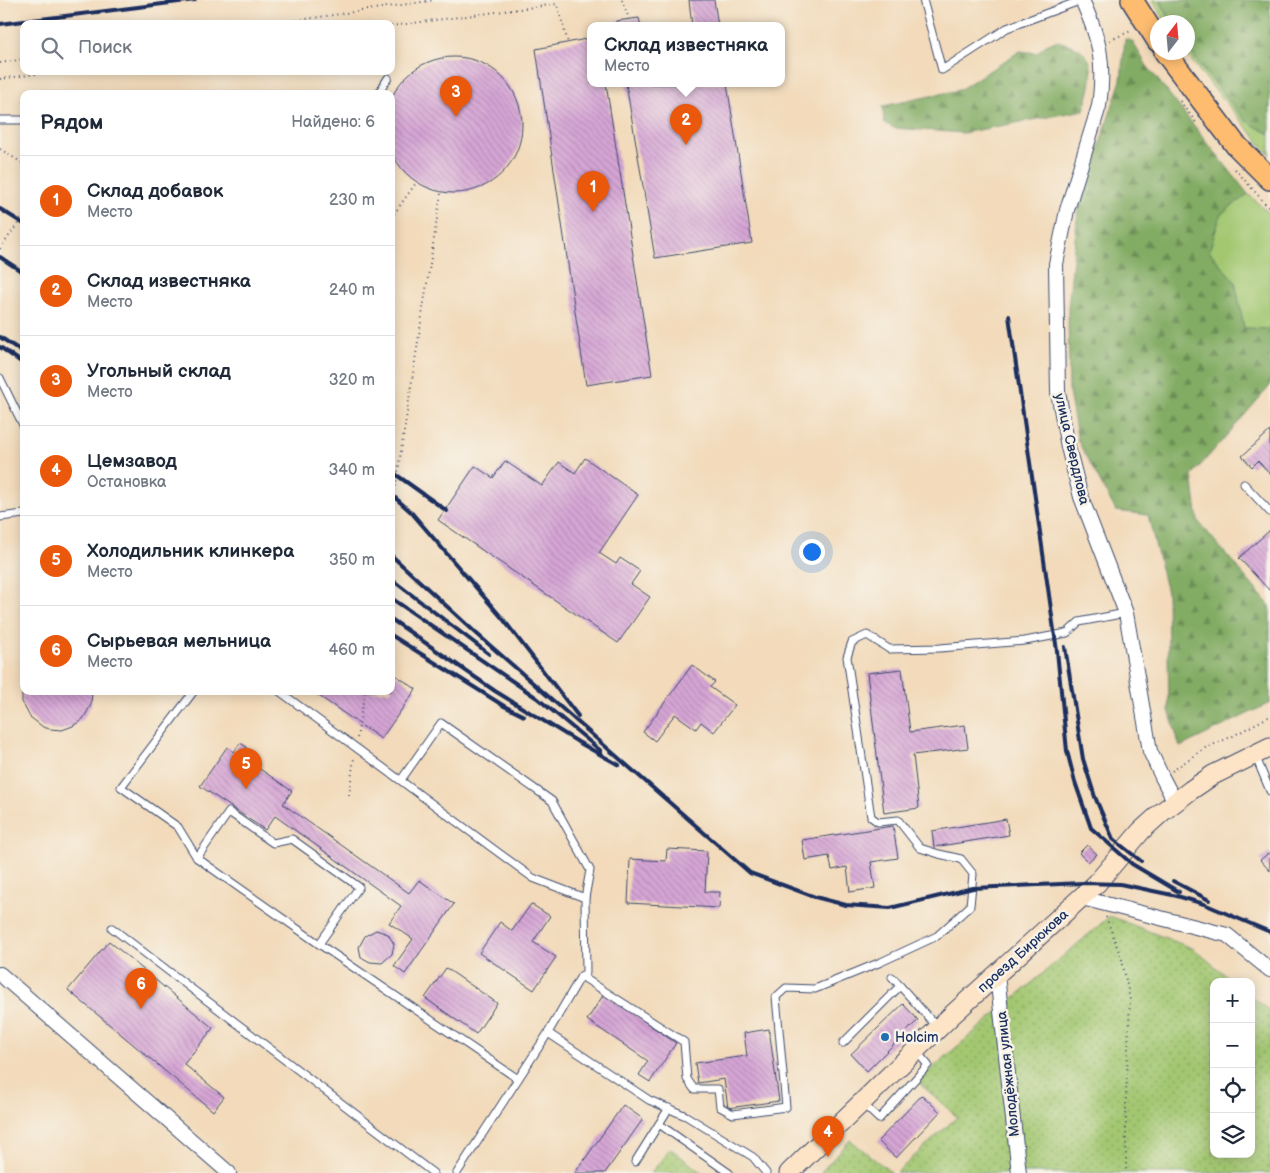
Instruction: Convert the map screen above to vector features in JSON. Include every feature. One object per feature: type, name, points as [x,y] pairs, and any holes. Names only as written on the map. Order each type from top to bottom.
[{"type":"main road","points":[[1132,0],[1150,28]]},
{"type":"main road","points":[[1171,60],[1235,144],[1270,179]]},
{"type":"street","name":"улица Свердлова","points":[[1082,0],[1094,25],[1103,68],[1099,106],[1065,218],[1056,264],[1058,392],[1081,497],[1126,612],[1150,751],[1175,802]]},
{"type":"street","name":"проезд Бирюкова","points":[[789,1173],[938,1028],[1097,884],[1141,831],[1175,802],[1213,775],[1262,750]]},
{"type":"street","points":[[1082,898],[1227,935],[1270,970]]},
{"type":"street","points":[[0,974],[229,1173]]},
{"type":"street","name":"Молодёжная улица","points":[[997,975],[1019,1173]]},
{"type":"lane","points":[[923,0],[942,70],[1007,28],[1082,0]]},
{"type":"lane","points":[[380,90],[388,78]]},
{"type":"lane","points":[[0,120],[20,120]]},
{"type":"lane","points":[[0,378],[20,419]]},
{"type":"lane","points":[[1244,484],[1270,512]]},
{"type":"lane","points":[[0,517],[20,514]]},
{"type":"lane","points":[[580,976],[684,1042],[687,1078],[694,1089],[718,1089],[720,1107],[733,1114],[786,1107],[776,997],[786,988],[814,989],[881,962],[937,936],[970,906],[972,897],[973,874],[961,859],[920,848],[898,820],[878,822],[871,817],[847,658],[852,642],[867,635],[889,650],[1025,641],[1067,633],[1079,622],[1126,612]]},
{"type":"lane","points":[[191,695],[121,787],[178,827],[197,858],[518,1080]]},
{"type":"lane","points":[[284,695],[533,878],[585,898]]},
{"type":"lane","points":[[401,780],[441,722],[552,801],[590,870],[585,898],[586,973],[580,976],[548,1034],[457,1173]]},
{"type":"lane","points":[[1262,750],[1270,791]]},
{"type":"lane","points":[[197,858],[229,812],[273,843],[292,839],[359,887],[319,944]]},
{"type":"lane","points":[[112,928],[433,1173]]},
{"type":"lane","points":[[892,977],[938,1028]]},
{"type":"lane","points":[[843,1043],[900,986]]},
{"type":"lane","points":[[548,1034],[649,1100],[686,1116],[753,1156],[766,1173]]},
{"type":"lane","points":[[635,1162],[669,1108]]},
{"type":"lane","points":[[659,1124],[729,1173]]},
{"type":"path","points":[[299,20],[435,0]]},
{"type":"path","points":[[622,0],[628,19]]},
{"type":"path","points":[[395,25],[557,4],[568,43]]},
{"type":"path","points":[[1099,45],[1134,30]]},
{"type":"path","points":[[0,63],[20,60]]},
{"type":"path","points":[[0,79],[28,75]]},
{"type":"path","points":[[0,149],[20,162]]},
{"type":"path","points":[[395,212],[416,183]]},
{"type":"path","points":[[395,490],[441,193]]},
{"type":"path","points":[[0,250],[20,220]]},
{"type":"path","points":[[1162,777],[1205,748],[1233,736],[1270,716]]},
{"type":"path","points":[[1103,909],[1122,960],[1130,1000],[1126,1098],[1126,1173]]},
{"type":"green space","points":[[1152,0],[1160,0],[1168,15],[1162,15]]},
{"type":"green space","points":[[1160,0],[1270,0],[1270,134],[1246,121],[1195,58],[1195,15],[1168,15]]},
{"type":"green space","points":[[1125,39],[1132,41],[1147,66],[1248,194],[1221,214],[1209,251],[1235,282],[1244,328],[1270,329],[1270,386],[1192,475],[1198,521],[1270,606],[1270,703],[1180,747],[1169,710],[1167,593],[1148,515],[1116,511],[1078,441],[1069,393],[1068,308],[1078,210],[1121,80]]},
{"type":"green space","points":[[1056,41],[1081,50],[1091,65],[1090,86],[1084,110],[963,133],[894,128],[884,123],[883,106],[959,90],[1020,51],[1037,53],[1046,45]]},
{"type":"green space","points":[[1195,58],[1246,121],[1270,134],[1270,155],[1191,60],[1195,60]]},
{"type":"green space","points":[[1248,194],[1270,214],[1270,329],[1244,328],[1235,282],[1209,251],[1221,214]]},
{"type":"green space","points":[[1110,916],[1194,949],[1229,978],[1210,978],[1210,1158],[1255,1158],[1255,999],[1270,1011],[1270,1173],[896,1173],[957,1117],[917,1081]]},
{"type":"green space","points":[[850,1140],[892,1173],[820,1173]]},
{"type":"green space","points":[[670,1148],[702,1173],[651,1173]]},
{"type":"building","points":[[689,0],[714,0],[717,22],[692,22]]},
{"type":"building","points":[[639,18],[640,22],[616,22]]},
{"type":"building","points":[[587,39],[587,87],[606,87],[652,375],[586,385],[536,49]]},
{"type":"building","points":[[454,57],[480,63],[492,69],[510,87],[520,112],[522,125],[520,138],[510,163],[492,181],[480,187],[454,193],[428,187],[406,173],[395,157],[395,93],[406,77],[428,63]]},
{"type":"building","points":[[626,87],[727,87],[752,243],[655,258]]},
{"type":"building","points":[[1270,431],[1270,474],[1258,461],[1252,467],[1242,456]]},
{"type":"building","points":[[585,458],[638,495],[599,553],[616,564],[620,558],[640,571],[631,584],[650,597],[618,643],[438,520],[475,466],[493,478],[505,461],[542,486],[559,462],[575,473]]},
{"type":"building","points":[[1270,530],[1270,591],[1239,558]]},
{"type":"building","points":[[692,665],[715,682],[710,687],[735,705],[714,732],[701,722],[696,729],[675,714],[655,741],[643,732]]},
{"type":"building","points":[[902,669],[910,732],[965,725],[968,748],[913,755],[919,808],[884,813],[867,673]]},
{"type":"building","points":[[395,675],[416,689],[381,739],[318,695],[395,695]]},
{"type":"building","points":[[22,695],[92,695],[91,705],[83,719],[73,726],[62,730],[43,727],[30,717],[22,702]]},
{"type":"building","points":[[240,743],[247,747],[241,756],[292,791],[283,804],[409,893],[419,880],[454,904],[405,974],[394,966],[413,939],[389,923],[401,906],[275,816],[265,830],[200,786],[227,747],[234,752]]},
{"type":"building","points":[[1006,819],[1009,835],[934,847],[932,831]]},
{"type":"building","points":[[893,826],[898,858],[871,862],[875,888],[850,892],[847,867],[832,870],[829,856],[805,860],[802,840]]},
{"type":"building","points":[[1087,845],[1097,854],[1088,862],[1079,853]]},
{"type":"building","points":[[667,849],[707,851],[705,892],[720,892],[719,908],[628,903],[630,859],[666,861]]},
{"type":"building","points":[[1270,852],[1270,871],[1260,860]]},
{"type":"building","points":[[531,904],[550,916],[533,942],[556,957],[534,990],[479,953],[500,922],[512,931]]},
{"type":"building","points":[[376,930],[388,934],[394,944],[392,954],[382,963],[370,962],[361,957],[359,947],[365,936]]},
{"type":"building","points":[[109,941],[213,1028],[184,1064],[224,1097],[213,1111],[68,990]]},
{"type":"building","points":[[446,968],[497,1003],[476,1034],[425,998]]},
{"type":"building","points":[[604,994],[676,1043],[650,1082],[639,1075],[648,1061],[587,1020]]},
{"type":"building","name":"Holcim","points":[[903,1004],[918,1020],[867,1071],[851,1054]]},
{"type":"building","points":[[769,1029],[779,1101],[728,1108],[724,1079],[698,1083],[695,1063],[747,1056],[744,1033]]},
{"type":"building","points":[[922,1095],[940,1112],[896,1158],[878,1141]]},
{"type":"building","points":[[623,1105],[643,1119],[605,1173],[575,1173]]},
{"type":"railway","points":[[32,20],[195,0]]},
{"type":"railway","points":[[0,24],[20,22]]},
{"type":"railway","points":[[0,209],[20,222]]},
{"type":"railway","points":[[0,257],[20,270]]},
{"type":"railway","points":[[1009,316],[1057,651],[1067,751],[1075,782],[1091,828],[1132,864],[1179,892]]},
{"type":"railway","points":[[0,337],[20,350]]},
{"type":"railway","points":[[0,347],[20,361]]},
{"type":"railway","points":[[395,474],[447,511]]},
{"type":"railway","points":[[395,498],[411,512],[503,619],[578,716]]},
{"type":"railway","points":[[395,559],[477,634],[750,873],[815,897],[846,905],[890,908],[973,888],[1083,883],[1120,884],[1177,896],[1204,904],[1270,932]]},
{"type":"railway","points":[[395,582],[489,654]]},
{"type":"railway","points":[[395,601],[537,698],[601,751]]},
{"type":"railway","points":[[395,622],[495,691],[619,765]]},
{"type":"railway","points":[[395,638],[504,706],[524,716]]},
{"type":"railway","points":[[1065,647],[1083,759],[1095,797],[1113,839],[1141,861]]},
{"type":"railway","points":[[1173,881],[1209,900]]},
{"type":"place","name":"Угольный склад","points":[[456,117]]},
{"type":"place","name":"Склад известняка","points":[[686,145]]},
{"type":"place","name":"Склад добавок","points":[[593,212]]},
{"type":"place","name":"Холодильник клинкера","points":[[246,789]]},
{"type":"place","name":"Сырьевая мельница","points":[[141,1009]]},
{"type":"place","name":"Holcim","points":[[885,1037]]},
{"type":"place","name":"Цемзавод","points":[[828,1157]]}]
